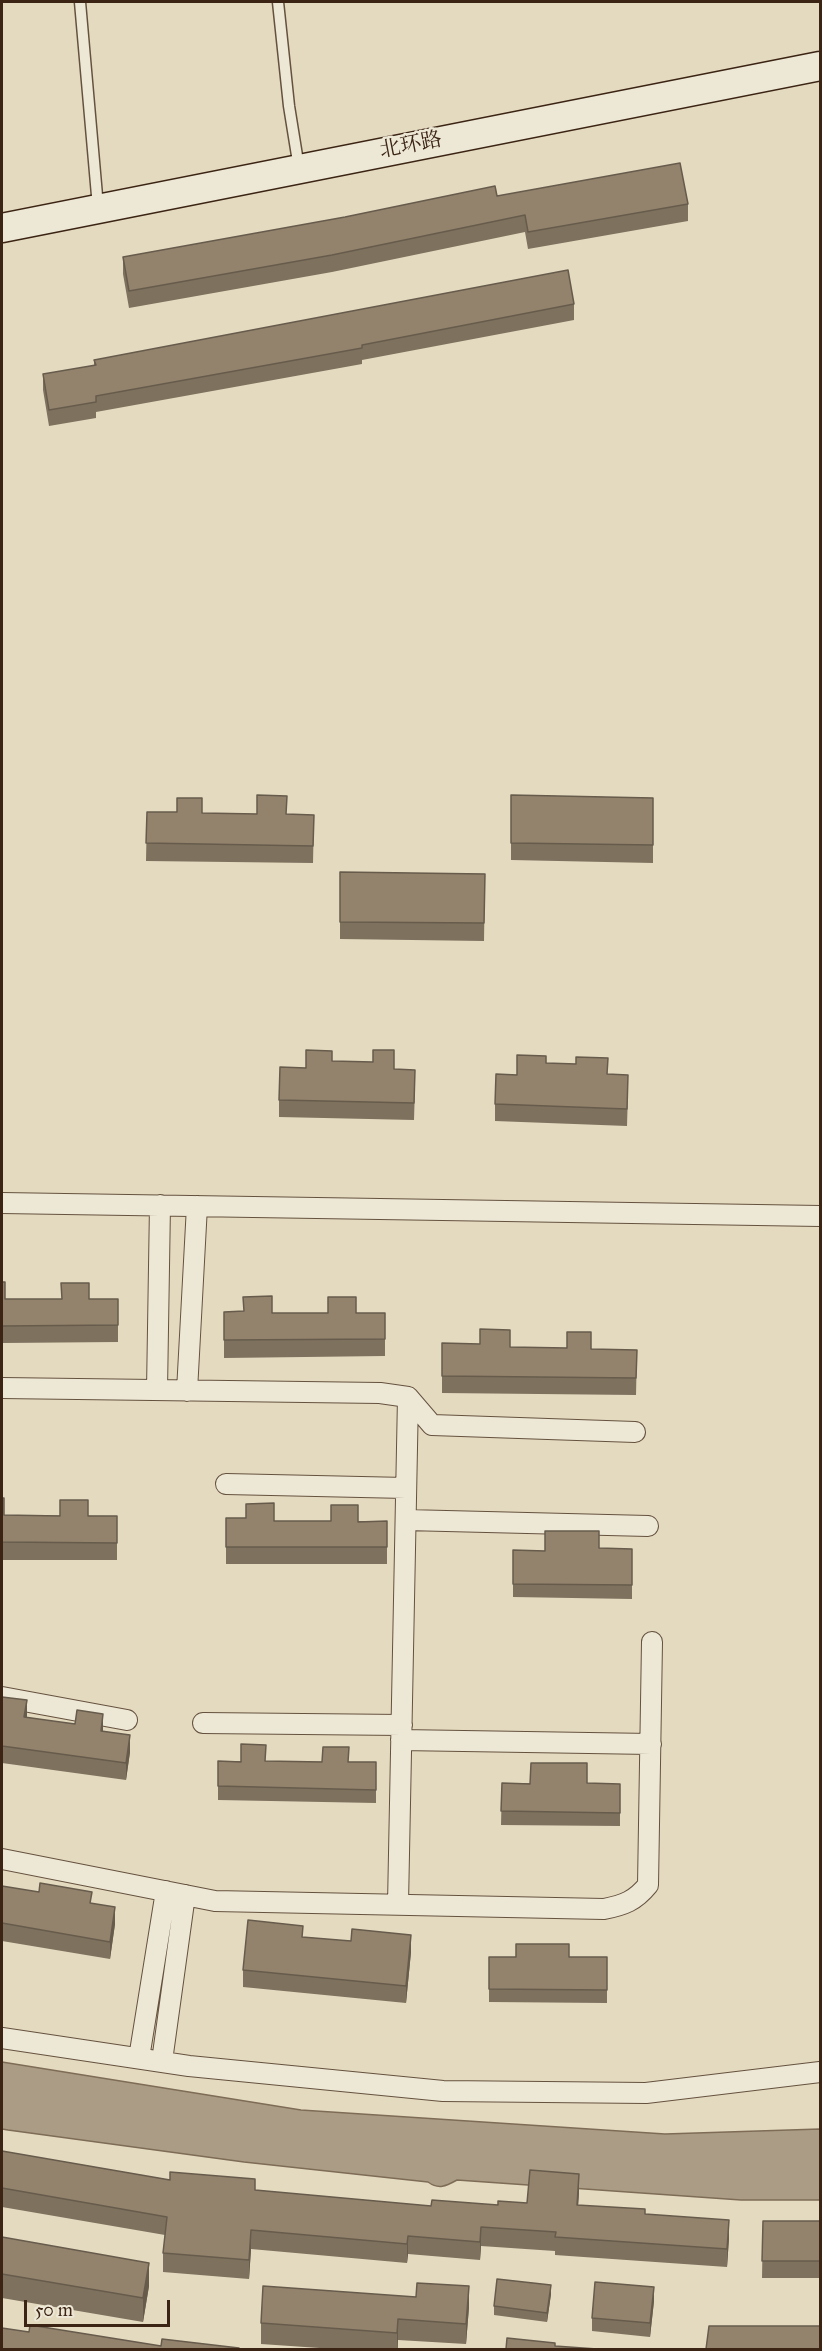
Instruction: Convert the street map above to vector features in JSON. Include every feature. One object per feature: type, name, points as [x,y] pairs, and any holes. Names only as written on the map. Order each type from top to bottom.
[{"type":"main road","name":"北环路","points":[[2,228],[820,66]]},
{"type":"street","points":[[2,1203],[820,1216]]},
{"type":"street","points":[[157,1390],[160,1205]]},
{"type":"street","points":[[187,1391],[197,1206]]},
{"type":"street","points":[[2,1388],[380,1393],[408,1397],[432,1425],[635,1432]]},
{"type":"street","points":[[398,1905],[408,1397]]},
{"type":"street","points":[[226,1484],[406,1488]]},
{"type":"street","points":[[405,1520],[648,1526]]},
{"type":"street","points":[[2,1859],[215,1901],[604,1909],[624,1905],[637,1899],[648,1885],[652,1642]]},
{"type":"street","points":[[2,1697],[127,1720]]},
{"type":"street","points":[[203,1723],[651,1744]]},
{"type":"street","points":[[139,2058],[176,1893]]},
{"type":"street","points":[[162,2061],[176,1893]]},
{"type":"street","points":[[2,2038],[162,2061],[443,2091],[646,2093],[820,2072]]},
{"type":"lane","points":[[80,2],[98,208]]},
{"type":"lane","points":[[278,2],[289,106],[299,169]]},
{"type":"shaded area","points":[[2,2062],[301,2110],[665,2134],[820,2129],[820,2200],[741,2200],[457,2180],[439,2186],[428,2182],[244,2162],[2,2129]]},
{"type":"building","points":[[680,163],[688,204],[528,232],[525,215],[332,255],[129,291],[123,257],[345,217],[495,186],[497,196]]},
{"type":"building","points":[[568,270],[574,304],[362,345],[362,348],[96,396],[96,402],[49,410],[43,374],[96,365],[94,360]]},
{"type":"building","points":[[257,795],[287,796],[286,814],[314,815],[313,846],[146,843],[147,812],[177,812],[177,798],[202,798],[202,813],[257,814]]},
{"type":"building","points":[[511,795],[653,798],[653,845],[511,843]]},
{"type":"building","points":[[340,872],[485,874],[484,923],[340,922]]},
{"type":"building","points":[[306,1050],[332,1051],[332,1061],[373,1062],[373,1050],[394,1050],[394,1069],[415,1070],[414,1103],[279,1100],[280,1067],[306,1068]]},
{"type":"building","points":[[517,1055],[546,1056],[546,1063],[576,1064],[576,1057],[608,1058],[607,1074],[628,1075],[627,1109],[495,1104],[496,1074],[517,1075]]},
{"type":"building","points":[[2,1282],[5,1282],[5,1299],[62,1299],[61,1283],[89,1283],[89,1299],[118,1299],[118,1325],[2,1326]]},
{"type":"building","points":[[272,1296],[272,1313],[328,1313],[328,1297],[356,1297],[356,1313],[385,1313],[385,1339],[224,1340],[224,1312],[244,1311],[243,1297]]},
{"type":"building","points":[[480,1329],[510,1330],[510,1347],[567,1348],[567,1332],[591,1332],[591,1349],[637,1350],[636,1378],[442,1376],[442,1343],[480,1344]]},
{"type":"building","points":[[2,1498],[4,1498],[4,1515],[60,1516],[60,1500],[88,1500],[88,1516],[117,1516],[117,1543],[2,1542]]},
{"type":"building","points":[[274,1503],[274,1521],[331,1521],[331,1505],[358,1505],[358,1522],[387,1521],[387,1547],[226,1547],[226,1518],[246,1518],[246,1504]]},
{"type":"building","points":[[545,1531],[599,1531],[599,1548],[632,1549],[632,1585],[513,1584],[513,1550],[545,1551]]},
{"type":"building","points":[[2,1697],[27,1700],[24,1717],[75,1724],[77,1710],[103,1714],[101,1731],[130,1735],[126,1763],[2,1746]]},
{"type":"building","points":[[241,1744],[266,1745],[265,1761],[322,1762],[323,1747],[349,1747],[348,1762],[376,1762],[376,1790],[218,1786],[218,1761],[241,1762]]},
{"type":"building","points":[[531,1763],[587,1763],[587,1783],[620,1784],[620,1813],[501,1811],[502,1783],[530,1784]]},
{"type":"building","points":[[40,1883],[92,1892],[90,1903],[115,1907],[110,1942],[2,1923],[2,1886],[39,1892]]},
{"type":"building","points":[[248,1920],[303,1926],[302,1937],[351,1941],[352,1929],[411,1935],[406,1986],[243,1970]]},
{"type":"building","points":[[516,1944],[569,1944],[569,1957],[607,1957],[607,1990],[489,1989],[489,1957],[516,1957]]},
{"type":"building","points":[[2,2151],[170,2180],[170,2172],[255,2179],[255,2190],[431,2206],[432,2200],[498,2205],[498,2201],[527,2203],[530,2170],[579,2174],[577,2205],[645,2209],[645,2214],[729,2220],[727,2249],[555,2237],[556,2232],[481,2227],[480,2242],[408,2236],[407,2244],[251,2230],[249,2260],[163,2253],[167,2217],[2,2188]]},
{"type":"building","points":[[763,2221],[820,2221],[820,2261],[762,2261]]},
{"type":"building","points":[[2,2237],[149,2263],[143,2298],[2,2274]]},
{"type":"building","points":[[497,2279],[551,2285],[547,2313],[494,2306]]},
{"type":"building","points":[[595,2282],[654,2287],[650,2323],[592,2318]]},
{"type":"building","points":[[417,2283],[469,2286],[466,2324],[398,2319],[397,2333],[261,2323],[263,2286],[416,2297]]},
{"type":"building","points":[[30,2325],[161,2346],[162,2339],[239,2349],[2,2349],[2,2328],[29,2332]]},
{"type":"building","points":[[709,2326],[820,2326],[820,2349],[706,2349]]},
{"type":"building","points":[[507,2338],[555,2343],[555,2346],[597,2349],[506,2349]]}]
